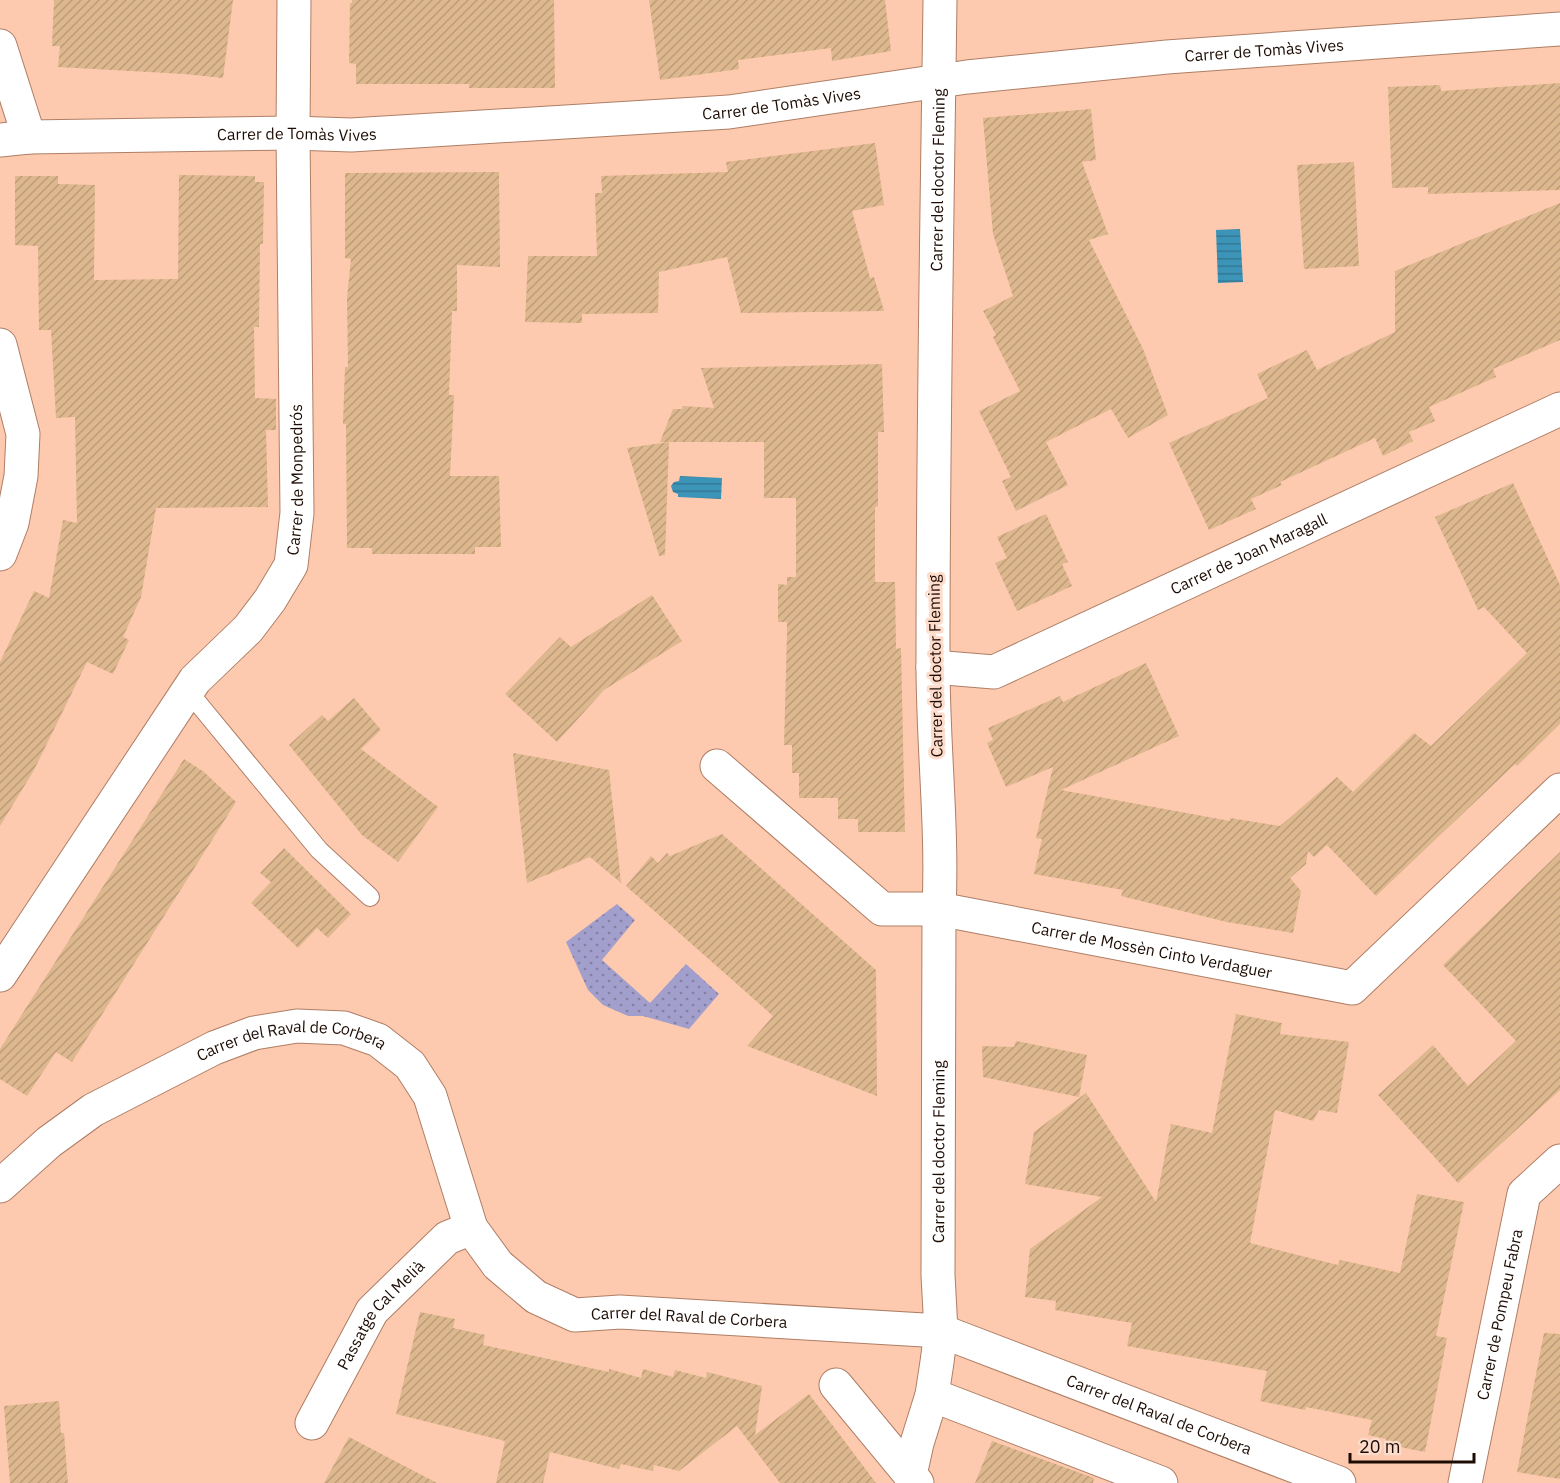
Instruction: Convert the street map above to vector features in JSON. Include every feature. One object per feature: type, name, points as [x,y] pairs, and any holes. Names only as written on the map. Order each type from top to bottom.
[{"type":"street","name":"Carrer de Monpedrós","points":[[0,975],[195,680],[248,629],[270,600],[291,565],[297,513],[294,0]]},
{"type":"street","name":"Carrer del doctor Fleming","points":[[914,1479],[916,1443],[932,1395],[940,1331],[938,1275],[941,870],[933,667],[940,0]]},
{"type":"street","name":"Carrer de Tomàs Vives","points":[[15,139],[293,133],[351,135],[729,112],[967,76],[1167,57],[1560,29]]},
{"type":"street","points":[[0,46],[15,139]]},
{"type":"street","points":[[0,345],[23,434],[21,476],[12,523],[0,554]]},
{"type":"street","name":"Carrer de Joan Maragall","points":[[933,667],[994,672],[1560,409]]},
{"type":"street","name":"Carrer de Mossèn Cinto Verdaguer","points":[[717,766],[882,909],[939,909],[1352,988],[1560,790]]},
{"type":"street","name":"Carrer del Raval de Corbera","points":[[0,1186],[49,1142],[93,1110],[214,1048],[254,1033],[297,1026],[344,1028],[378,1040],[410,1065],[432,1102],[471,1228],[498,1265],[536,1297],[576,1315],[620,1312],[940,1331],[1339,1483]]},
{"type":"street","name":"Carrer de Pompeu Fabra","points":[[1465,1483],[1524,1194],[1560,1161]]},
{"type":"street","name":"Passatge Cal Melià","points":[[312,1423],[372,1311],[447,1238],[471,1228]]},
{"type":"street","points":[[836,1385],[914,1479]]},
{"type":"street","points":[[932,1395],[1161,1483]]},
{"type":"lane","points":[[188,691],[319,850],[370,897]]},
{"type":"shaded area","points":[[617,904],[635,920],[602,960],[650,1003],[686,964],[719,994],[689,1029],[643,1016],[628,1016],[603,1005],[588,990],[566,942]]},
{"type":"water","points":[[1240,229],[1243,282],[1218,283],[1216,230]]},
{"type":"water","points":[[680,476],[722,478],[721,499],[678,497],[671,486],[674,482],[679,481]]},
{"type":"building","points":[[54,0],[233,0],[223,78],[58,67],[60,46],[52,46]]},
{"type":"building","points":[[352,0],[554,0],[555,88],[469,88],[469,84],[356,84],[356,64],[349,63],[350,3]]},
{"type":"building","points":[[649,0],[885,0],[891,51],[832,61],[831,48],[738,60],[739,69],[660,80]]},
{"type":"building","points":[[1560,83],[1560,190],[1428,194],[1428,187],[1392,188],[1388,87],[1440,85],[1441,91]]},
{"type":"building","points":[[1091,109],[1096,160],[1082,162],[1108,234],[1089,240],[1143,349],[1168,415],[1128,438],[1111,409],[1046,442],[1068,485],[1016,511],[1002,481],[1011,477],[979,411],[1020,391],[993,337],[996,335],[983,311],[1013,296],[993,234],[983,118]]},
{"type":"building","points":[[875,143],[884,205],[852,211],[870,278],[874,277],[884,311],[741,313],[727,257],[659,272],[658,313],[582,314],[582,323],[525,322],[528,256],[597,256],[595,193],[602,193],[601,176],[728,172],[726,162]]},
{"type":"building","points":[[1354,162],[1359,266],[1304,269],[1297,165]]},
{"type":"building","points":[[499,172],[500,267],[457,265],[457,311],[452,311],[449,395],[454,395],[450,476],[499,476],[501,547],[475,547],[475,554],[372,554],[372,548],[347,548],[346,424],[343,424],[345,367],[348,367],[347,298],[351,259],[345,258],[345,173]]},
{"type":"building","points":[[179,175],[255,176],[255,182],[264,182],[263,244],[260,244],[259,327],[254,327],[255,398],[276,399],[276,430],[266,430],[268,507],[156,508],[141,597],[123,637],[129,640],[113,674],[87,662],[34,770],[0,826],[0,662],[34,591],[49,598],[63,520],[77,523],[75,417],[56,418],[51,330],[39,330],[38,246],[15,245],[15,176],[58,176],[58,184],[95,185],[94,280],[178,279]]},
{"type":"building","points":[[1560,203],[1560,340],[1493,369],[1496,377],[1429,407],[1435,421],[1409,432],[1413,441],[1383,456],[1375,438],[1280,482],[1282,485],[1251,499],[1256,509],[1209,530],[1169,443],[1268,398],[1257,374],[1307,350],[1317,370],[1395,332],[1395,271]]},
{"type":"building","points":[[882,364],[884,432],[878,432],[875,582],[895,582],[896,649],[901,648],[905,832],[858,832],[858,819],[838,819],[838,798],[799,798],[799,773],[792,773],[792,745],[784,745],[787,622],[778,622],[778,584],[787,585],[787,577],[796,577],[796,498],[764,498],[764,442],[660,442],[673,409],[682,409],[683,406],[714,408],[701,368]]},
{"type":"building","points":[[669,442],[665,555],[659,556],[627,448]]},
{"type":"building","points":[[1513,483],[1560,585],[1560,724],[1376,896],[1327,845],[1314,857],[1308,851],[1306,864],[1290,878],[1301,891],[1293,933],[1227,922],[1121,896],[1123,890],[1034,874],[1042,839],[1036,838],[1053,767],[1006,787],[987,743],[993,740],[988,728],[1060,696],[1063,702],[1146,663],[1179,736],[1061,790],[1230,821],[1230,818],[1280,826],[1337,777],[1353,792],[1414,733],[1431,746],[1527,653],[1484,607],[1478,610],[1435,517]]},
{"type":"building","points":[[1046,514],[1068,562],[1062,564],[1072,586],[1017,611],[995,563],[1007,558],[997,537]]},
{"type":"building","points":[[652,595],[682,641],[604,690],[557,742],[505,694],[560,637],[571,647]]},
{"type":"building","points":[[354,698],[381,730],[361,749],[438,807],[398,862],[362,835],[289,745],[322,715],[328,721]]},
{"type":"building","points":[[513,753],[609,770],[621,883],[590,857],[527,883]]},
{"type":"building","points":[[184,759],[204,772],[236,802],[72,1062],[56,1052],[27,1096],[0,1079],[0,1049]]},
{"type":"building","points":[[722,834],[876,970],[877,1096],[747,1046],[773,1016],[626,886],[651,856],[658,863],[667,853],[670,856]]},
{"type":"building","points":[[284,848],[351,914],[328,938],[317,928],[298,948],[251,903],[271,882],[260,873]]},
{"type":"building","points":[[1560,852],[1560,1090],[1458,1183],[1378,1095],[1433,1045],[1468,1086],[1516,1041],[1443,965]]},
{"type":"building","points":[[1236,1014],[1282,1023],[1280,1034],[1349,1042],[1337,1113],[1319,1110],[1313,1121],[1275,1110],[1250,1243],[1338,1265],[1340,1260],[1400,1273],[1417,1194],[1464,1202],[1436,1336],[1447,1338],[1425,1452],[1385,1444],[1386,1439],[1368,1435],[1372,1420],[1260,1401],[1267,1371],[1127,1346],[1132,1323],[1055,1310],[1056,1301],[1025,1297],[1030,1249],[1102,1197],[1025,1184],[1034,1132],[1086,1093],[1156,1202],[1171,1124],[1212,1133]]},
{"type":"building","points":[[1016,1041],[1087,1055],[1079,1097],[983,1077],[982,1046],[1014,1047]]},
{"type":"building","points":[[420,1312],[455,1319],[453,1328],[485,1335],[483,1345],[609,1372],[609,1369],[641,1378],[643,1369],[673,1377],[675,1370],[706,1378],[707,1372],[762,1386],[755,1435],[809,1394],[876,1483],[780,1483],[737,1426],[679,1471],[654,1465],[653,1471],[621,1464],[619,1469],[550,1452],[543,1483],[496,1483],[505,1441],[396,1414]]},
{"type":"building","points":[[1544,1333],[1560,1334],[1560,1479],[1517,1472]]},
{"type":"building","points":[[59,1401],[68,1483],[10,1483],[4,1406]]},
{"type":"building","points":[[349,1437],[437,1483],[324,1483]]},
{"type":"building","points":[[992,1441],[1094,1478],[1093,1483],[975,1483]]}]
